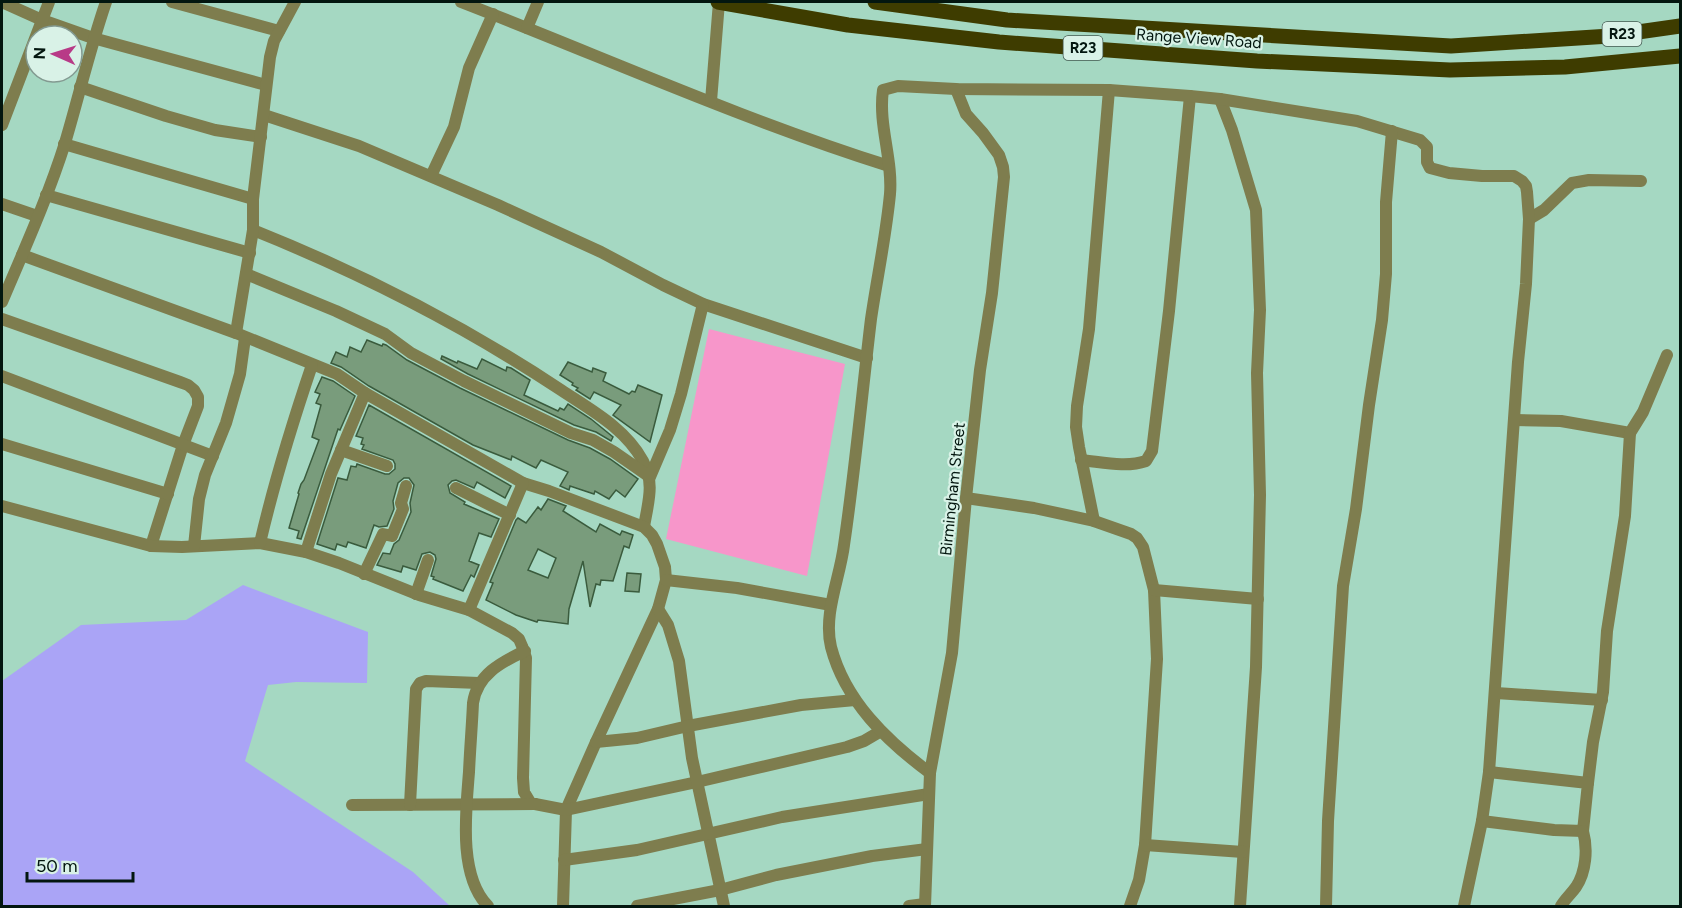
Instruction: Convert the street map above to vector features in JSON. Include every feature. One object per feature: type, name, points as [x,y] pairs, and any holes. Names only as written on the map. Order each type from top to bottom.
[{"type":"main road","name":"Range View Road","points":[[719,2],[848,26],[999,42],[1257,61],[1450,70],[1565,67],[1680,56]]},
{"type":"main road","name":"Range View Road","points":[[875,2],[1007,20],[1451,46],[1610,36],[1680,26]]},
{"type":"street","points":[[2,2],[42,20],[93,38],[266,85]]},
{"type":"street","points":[[2,124],[49,2]]},
{"type":"street","points":[[2,302],[38,216],[64,144],[93,38],[106,2]]},
{"type":"street","points":[[172,2],[279,31]]},
{"type":"street","points":[[194,546],[199,499],[205,475],[226,423],[240,374],[246,274],[253,230],[253,199],[270,57],[274,41],[295,2]]},
{"type":"street","points":[[461,2],[807,139],[889,166]]},
{"type":"street","points":[[528,28],[538,2]]},
{"type":"street","points":[[711,101],[719,2]]},
{"type":"street","points":[[431,176],[454,127],[469,68],[493,14]]},
{"type":"street","points":[[930,773],[898,748],[865,714],[836,664],[830,644],[831,605],[843,555],[867,358],[888,213],[890,190],[883,90],[898,86],[956,89],[1109,90],[1220,99],[1357,121],[1420,140],[1428,149],[1427,162],[1432,169],[1464,175],[1514,176],[1526,186],[1529,219],[1526,284],[1518,362],[1496,693],[1482,821],[1464,906]]},
{"type":"street","points":[[80,87],[186,122],[215,130],[261,137]]},
{"type":"street","name":"Birmingham Street","points":[[925,905],[930,773],[952,653],[966,498],[1004,177],[999,155],[966,114],[956,89]]},
{"type":"street","points":[[1094,522],[1076,427],[1089,329],[1109,90]]},
{"type":"street","points":[[1082,460],[1116,464],[1140,463],[1146,461],[1152,452],[1168,321],[1190,96]]},
{"type":"street","points":[[1220,99],[1232,130],[1256,210],[1260,310],[1257,373],[1260,495],[1256,667],[1240,906]]},
{"type":"street","points":[[264,115],[359,146],[431,176],[601,252],[704,304],[867,358]]},
{"type":"street","points":[[1326,906],[1328,821],[1343,586],[1382,320],[1386,274],[1386,202],[1392,131]]},
{"type":"street","points":[[64,144],[253,199]]},
{"type":"street","points":[[1529,219],[1545,210],[1572,183],[1595,180],[1641,182]]},
{"type":"street","points":[[46,195],[250,253]]},
{"type":"street","points":[[2,204],[38,216]]},
{"type":"street","points":[[253,230],[303,250],[368,281],[519,362],[609,422],[623,434],[641,458],[650,477]]},
{"type":"street","points":[[22,255],[337,374],[365,393],[523,483],[644,527],[652,535],[657,544],[666,580],[658,609],[566,810],[563,906]]},
{"type":"street","points":[[246,274],[385,334],[411,353],[464,381],[571,433],[593,440],[650,477]]},
{"type":"street","points":[[644,527],[650,477],[670,430],[704,304]]},
{"type":"street","points":[[2,319],[188,385],[197,395],[198,406],[183,445],[151,546]]},
{"type":"street","points":[[1561,906],[1581,877],[1586,856],[1583,831],[1593,742],[1602,700],[1607,631],[1626,507],[1630,433],[1643,412],[1667,355]]},
{"type":"street","points":[[260,543],[288,438],[312,365]]},
{"type":"street","points":[[2,376],[213,456]]},
{"type":"street","points":[[306,552],[331,474],[365,393]]},
{"type":"street","points":[[1514,420],[1561,421],[1630,433]]},
{"type":"street","points":[[2,444],[168,494]]},
{"type":"street","points":[[341,450],[387,466]]},
{"type":"street","points":[[469,610],[523,483]]},
{"type":"street","points":[[364,573],[383,534],[392,536],[403,509],[401,503],[405,486]]},
{"type":"street","points":[[456,488],[510,515]]},
{"type":"street","points":[[966,498],[1034,508],[1094,522],[1121,530],[1137,538],[1143,547],[1154,590],[1157,659],[1145,845],[1139,880],[1130,906]]},
{"type":"street","points":[[2,506],[151,546],[260,543],[306,552],[416,594],[469,610],[512,633],[519,639],[525,651],[527,663],[524,792],[527,798],[535,804]]},
{"type":"street","points":[[416,594],[428,560]]},
{"type":"street","points":[[666,580],[737,588],[831,605]]},
{"type":"street","points":[[1154,590],[1258,599]]},
{"type":"street","points":[[658,609],[668,625],[679,661],[697,782],[724,906]]},
{"type":"street","points":[[488,906],[476,888],[472,875],[466,832],[473,703],[476,689],[483,678],[505,660],[525,651]]},
{"type":"street","points":[[410,805],[416,689],[420,683],[426,681],[479,683]]},
{"type":"street","points":[[1496,693],[1602,700]]},
{"type":"street","points":[[596,742],[637,738],[801,705],[855,700]]},
{"type":"street","points":[[352,805],[535,804],[566,810],[848,747],[881,731]]},
{"type":"street","points":[[1489,772],[1588,783]]},
{"type":"street","points":[[564,860],[637,850],[782,817],[929,794]]},
{"type":"street","points":[[1482,821],[1554,830],[1583,831]]},
{"type":"street","points":[[1145,845],[1243,852]]},
{"type":"street","points":[[637,906],[872,856],[927,849]]},
{"type":"street","points":[[909,906],[925,905]]},
{"type":"shaded area","points":[[709,329],[845,364],[807,576],[666,539]]},
{"type":"shaded area","points":[[243,585],[368,632],[367,683],[296,682],[268,685],[245,761],[413,872],[450,906],[2,906],[2,681],[81,625],[186,620]]},
{"type":"building","points":[[367,340],[382,346],[386,345],[407,360],[460,388],[568,440],[590,448],[638,479],[625,497],[616,490],[609,499],[595,491],[594,494],[570,486],[569,490],[560,486],[568,472],[541,460],[536,468],[512,456],[511,460],[473,445],[331,363],[336,352],[347,357],[350,347],[361,352]]},
{"type":"building","points":[[442,356],[477,369],[482,359],[506,371],[507,367],[511,368],[530,380],[524,395],[558,411],[560,408],[564,410],[568,404],[613,437],[611,441],[596,432],[574,425],[468,374],[441,359]]},
{"type":"building","points":[[568,362],[592,372],[593,368],[606,373],[603,381],[629,394],[632,391],[635,392],[638,385],[662,395],[650,442],[613,415],[621,405],[594,392],[590,399],[576,390],[578,388],[572,385],[573,383],[560,375]]},
{"type":"building","points":[[322,377],[333,381],[355,396],[340,430],[338,429],[301,539],[297,538],[299,531],[289,528],[301,484],[319,440],[312,437],[321,405],[316,403],[320,394],[315,392]]},
{"type":"building","points":[[369,405],[511,486],[505,498],[477,482],[474,488],[456,480],[448,485],[450,493],[465,502],[464,504],[499,519],[491,537],[479,533],[469,561],[479,565],[474,577],[471,575],[463,591],[433,579],[434,577],[431,576],[436,559],[435,555],[430,552],[422,554],[416,570],[403,566],[401,572],[377,565],[383,553],[390,554],[394,544],[399,540],[411,512],[410,503],[414,485],[409,478],[404,478],[398,483],[393,501],[394,509],[387,526],[374,525],[366,548],[348,542],[346,547],[337,544],[335,550],[317,544],[338,478],[347,480],[351,466],[356,467],[357,464],[385,474],[395,469],[393,460],[362,449],[363,438],[356,436]]},
{"type":"building","points":[[548,499],[566,506],[563,511],[596,532],[600,524],[620,535],[622,531],[633,535],[629,548],[624,546],[613,581],[601,580],[600,585],[596,584],[590,607],[583,561],[569,609],[568,624],[538,620],[537,622],[516,615],[486,600],[493,583],[490,582],[516,520],[518,518],[526,523],[538,507],[541,510]],"holes":[[[538,549],[556,558],[548,578],[528,570]]]},
{"type":"building","points":[[627,573],[641,574],[639,592],[625,591]]}]
